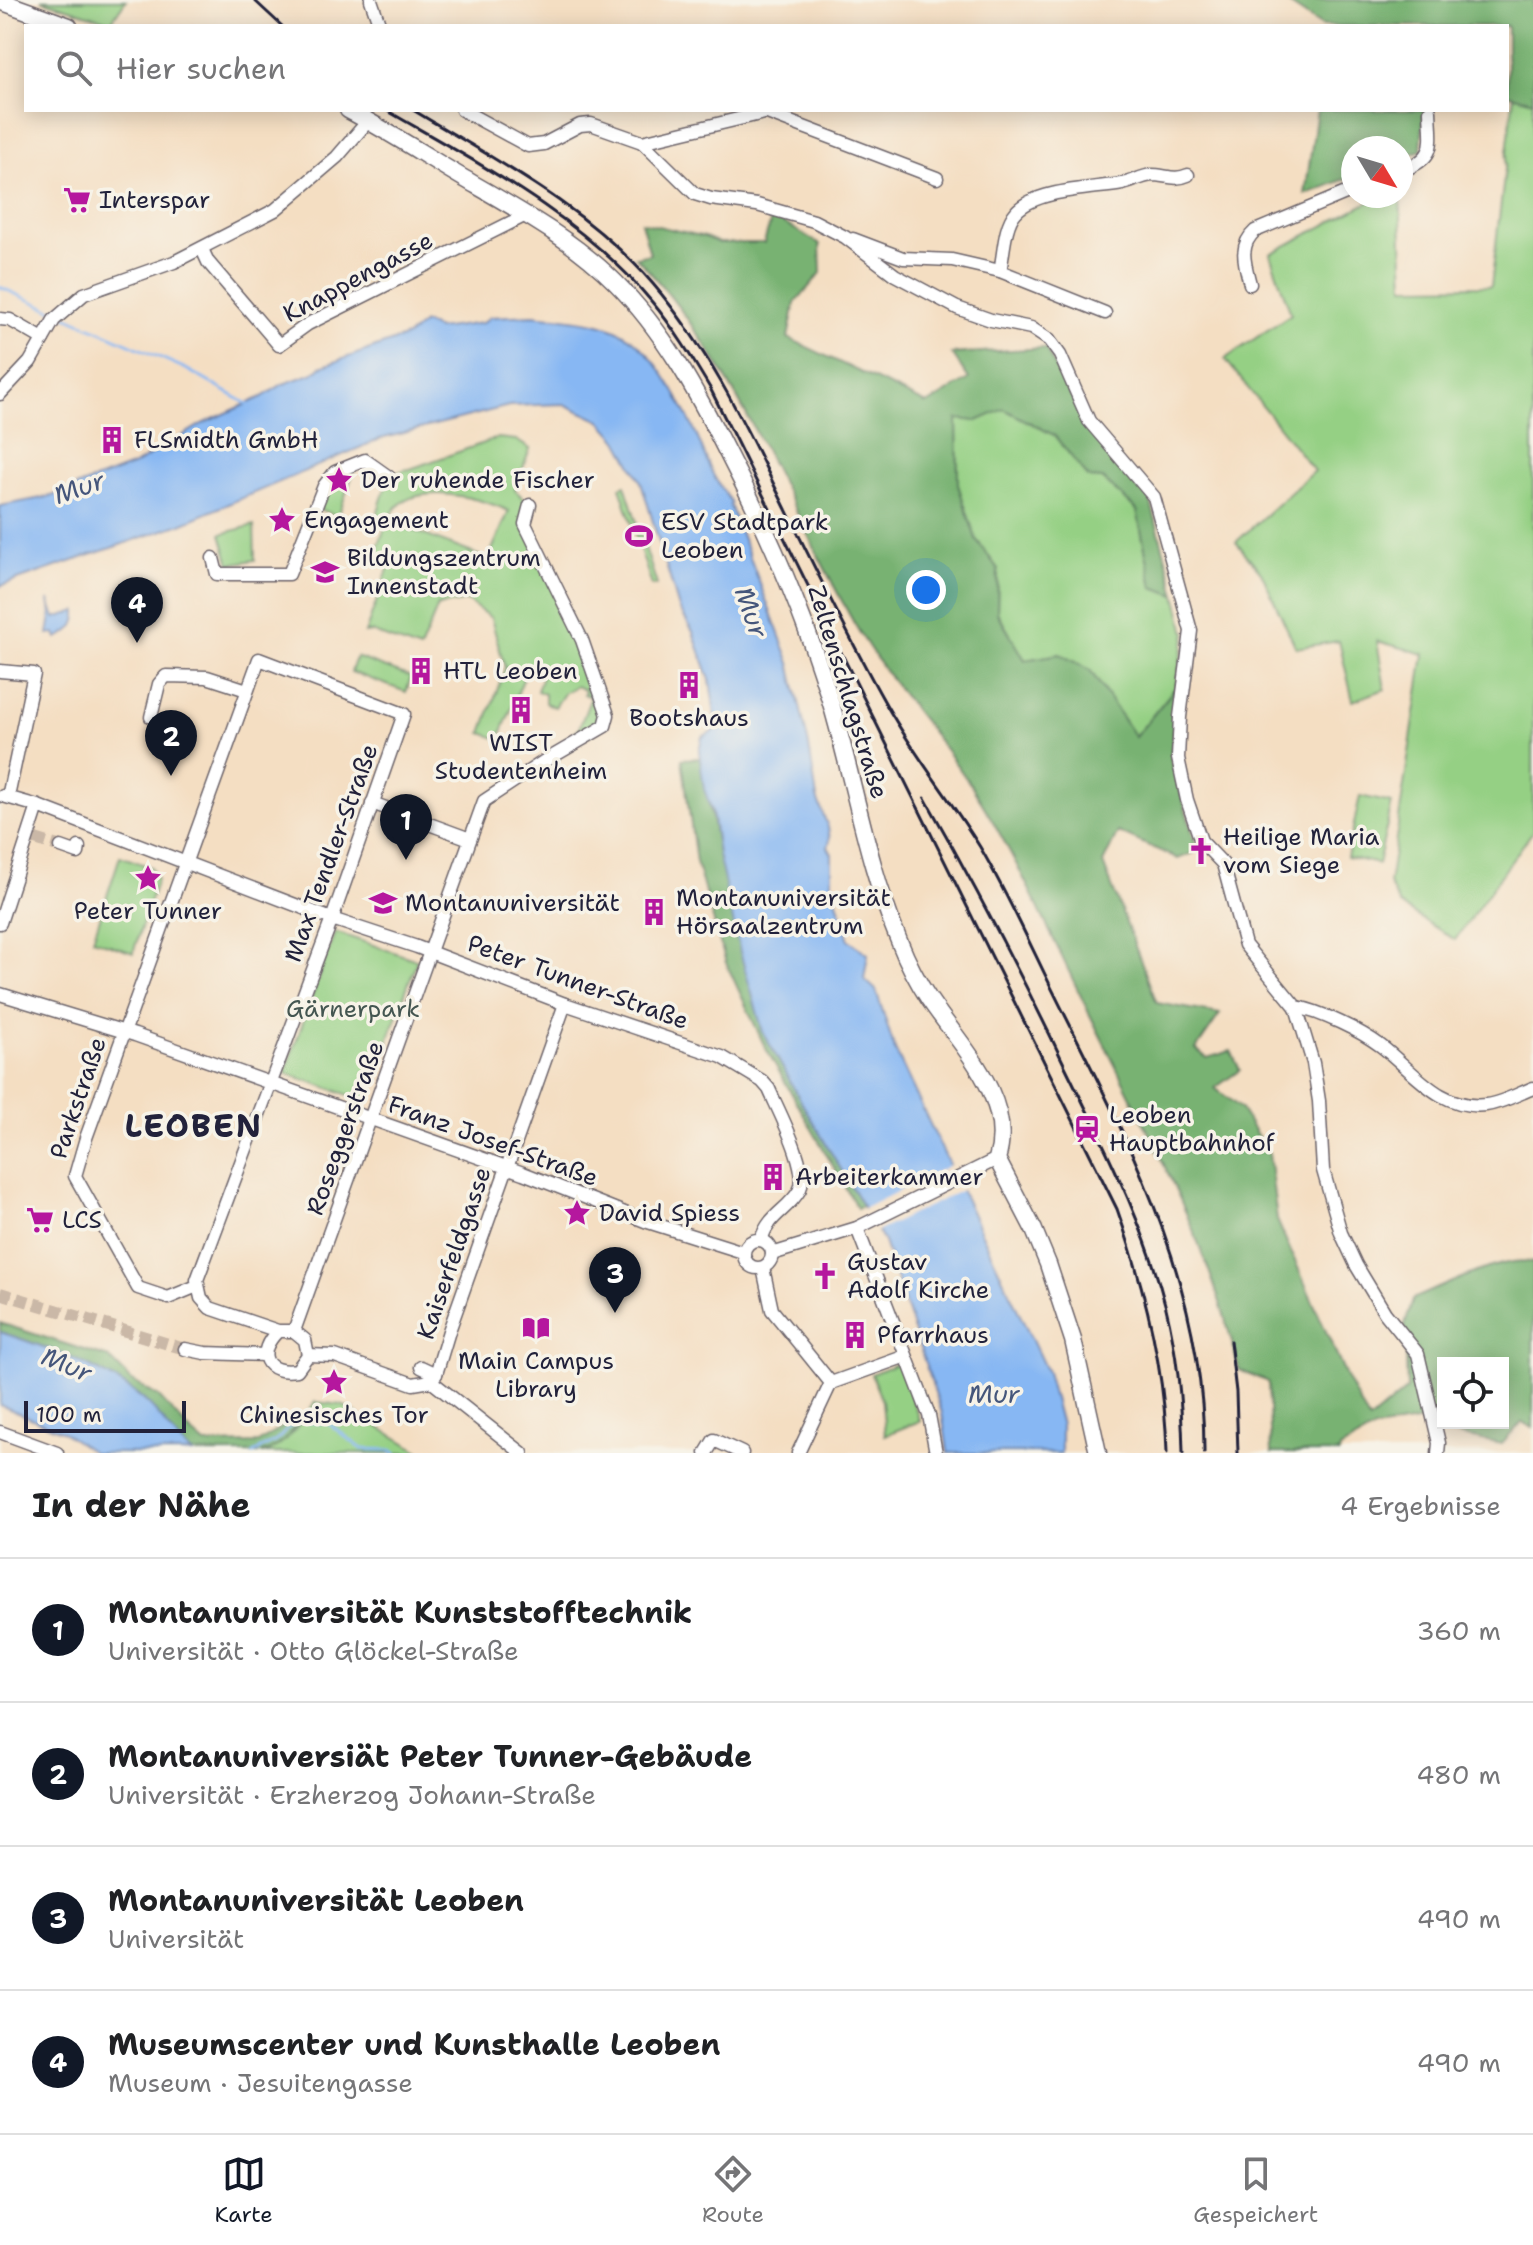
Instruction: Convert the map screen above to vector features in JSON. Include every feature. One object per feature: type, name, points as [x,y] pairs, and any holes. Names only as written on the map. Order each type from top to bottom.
[{"type":"main road","points":[[0,1],[63,24]]},
{"type":"main road","name":"Zeltenschlagstraße","points":[[352,112],[526,215],[578,250],[637,305],[678,361],[766,527],[795,598],[840,734],[886,910],[902,950],[927,995],[970,1054],[1001,1119],[1002,1142],[997,1159]]},
{"type":"main road","points":[[997,1159],[1034,1230],[1073,1340],[1098,1453]]},
{"type":"street","points":[[371,0],[379,24]]},
{"type":"street","points":[[466,112],[528,146],[544,144],[568,130],[591,124],[642,142],[695,194],[757,205],[814,221],[845,237],[903,258],[952,260],[1000,271],[1105,313]]},
{"type":"street","points":[[642,142],[768,112]]},
{"type":"street","points":[[774,112],[937,178]]},
{"type":"street","points":[[1413,165],[1427,158],[1432,147],[1430,112]]},
{"type":"street","points":[[0,394],[20,375],[54,320],[84,294],[174,262],[275,210],[337,157],[368,121]]},
{"type":"street","points":[[1000,271],[1009,225],[1015,213],[1025,204],[1065,191],[1123,184],[1152,175],[1180,179],[1188,175]]},
{"type":"street","points":[[1250,284],[1243,256],[1246,239],[1255,231],[1341,195]]},
{"type":"street","name":"Knappengasse","points":[[202,249],[208,262],[279,345],[308,324],[526,215]]},
{"type":"street","points":[[845,237],[895,275],[957,308],[991,320],[1031,328],[1049,340],[1060,355],[1089,421],[1154,497],[1191,631],[1178,758],[1187,800],[1201,841],[1223,864],[1245,945],[1296,1007],[1313,1063],[1320,1110],[1323,1170],[1341,1233],[1385,1313],[1418,1354],[1439,1443],[1438,1453]]},
{"type":"street","points":[[0,319],[10,320],[43,339]]},
{"type":"street","points":[[213,558],[217,574],[289,574],[319,498],[335,472],[365,460],[389,477]]},
{"type":"street","name":"Roseggerstraße","points":[[294,1331],[481,808],[488,797],[569,753],[605,726],[608,715],[582,640],[525,524],[530,505]]},
{"type":"street","name":"Parkstraße","points":[[197,1286],[168,1298],[138,1288],[75,1176],[259,659]]},
{"type":"street","name":"Max Tendler-Straße","points":[[197,1286],[404,714],[259,659]]},
{"type":"street","points":[[0,671],[34,674],[15,761],[3,796]]},
{"type":"street","points":[[151,717],[159,684],[166,676],[207,677],[247,690]]},
{"type":"street","name":"Peter Tunner-Straße","points":[[3,796],[565,1004],[722,1057],[762,1081],[769,1089],[801,1166],[799,1191],[769,1221],[761,1240]]},
{"type":"street","points":[[372,803],[470,839]]},
{"type":"street","points":[[0,923],[39,810]]},
{"type":"street","points":[[61,847],[78,853],[79,847]]},
{"type":"street","name":"Franz Josef-Straße","points":[[0,994],[124,1032],[372,1119],[645,1221],[743,1252]]},
{"type":"street","name":"Kaiserfeldgasse","points":[[434,1378],[565,1004]]},
{"type":"street","points":[[1296,1007],[1335,1021],[1379,1045],[1426,1087],[1450,1100],[1489,1105],[1533,1088]]},
{"type":"street","points":[[772,1254],[861,1226],[997,1159]]},
{"type":"street","points":[[861,1226],[929,1415],[936,1453]]},
{"type":"street","points":[[761,1240],[768,1244],[772,1254],[770,1263],[763,1268],[750,1267],[743,1252],[750,1242],[761,1240]]},
{"type":"street","points":[[763,1268],[772,1310],[831,1383]]},
{"type":"street","points":[[197,1286],[201,1298],[210,1308],[278,1331],[294,1331],[305,1340],[308,1355],[297,1370],[281,1373],[270,1366],[265,1355],[267,1342],[278,1331]]},
{"type":"street","points":[[185,1349],[205,1353],[265,1355]]},
{"type":"street","points":[[308,1355],[335,1356],[413,1384],[434,1378]]},
{"type":"street","points":[[798,1453],[831,1383],[906,1356]]},
{"type":"street","points":[[421,1367],[522,1453]]},
{"type":"street","points":[[0,1432],[57,1453]]},
{"type":"street","points":[[706,1453],[714,1440],[742,1453]]},
{"type":"green space","points":[[41,0],[126,0],[111,22]]},
{"type":"green space","points":[[1283,0],[1533,0],[1533,101],[1509,95],[1509,24],[1319,24]]},
{"type":"green space","points":[[1514,94],[1533,101],[1533,831],[1455,940],[1400,905],[1389,884],[1424,654],[1377,641],[1385,689],[1353,701],[1339,641],[1296,648],[1261,572],[1236,542],[1314,471],[1225,359],[1291,314],[1270,254],[1357,208],[1401,208],[1404,287],[1491,286]]},
{"type":"green space","points":[[1317,112],[1424,112],[1421,150],[1413,153],[1413,136],[1341,136],[1341,181],[1305,195]]},
{"type":"green space","points":[[772,216],[820,244],[821,273],[795,303],[788,338],[927,404],[969,379],[952,354],[1045,348],[1086,424],[1150,499],[1176,595],[1153,587],[1137,510],[1103,479],[1089,478],[1054,435],[1004,409],[977,421],[957,419],[958,485],[976,539],[998,569],[997,613],[1025,660],[1060,654],[1090,670],[1135,737],[1175,688],[1171,760],[1198,851],[1178,859],[1118,832],[1103,863],[1157,1003],[1220,1014],[1196,1049],[1207,1058],[1231,1051],[1240,1070],[1215,1088],[1240,1108],[1269,1154],[1277,1220],[1347,1379],[1369,1421],[1407,1389],[1405,1324],[1413,1299],[1473,1273],[1522,1261],[1533,1263],[1533,1428],[1522,1422],[1502,1444],[1453,1434],[1450,1429],[1509,1429],[1509,1357],[1437,1357],[1437,1416],[1428,1420],[1375,1429],[1340,1449],[1339,1453],[1271,1453],[1268,1382],[1239,1370],[1212,1278],[1176,1189],[1019,869],[970,784],[881,665],[854,623],[756,432],[702,341],[636,257],[650,254],[641,222],[719,243],[764,243]]},
{"type":"green space","points":[[1003,408],[1054,435],[1089,478],[1102,479],[1137,510],[1153,587],[1176,595],[1186,633],[1175,688],[1135,737],[1090,670],[1060,654],[1025,660],[997,612],[998,569],[976,539],[958,485],[957,418],[977,421]]},
{"type":"green space","points":[[498,438],[516,440],[530,449],[515,490],[530,505],[525,525],[584,646],[605,726],[573,744],[569,737],[579,728],[591,697],[576,686],[565,692],[555,707],[545,703],[545,694],[537,691],[542,676],[527,670],[499,739],[482,733],[505,668],[491,618],[467,601],[438,606],[420,650],[371,632],[365,633],[391,561],[375,555],[386,525],[396,524],[488,559],[509,511],[462,496],[425,495],[409,499],[397,507],[389,521],[376,517],[390,479],[402,470]]},
{"type":"green space","points":[[354,471],[338,516],[318,509],[336,478]]},
{"type":"green space","name":"ESV Stadtpark Leoben","points":[[625,485],[657,585],[652,586],[620,487]]},
{"type":"green space","points":[[254,525],[255,560],[230,564],[221,534]]},
{"type":"green space","points":[[356,657],[411,677],[406,692],[351,672]]},
{"type":"green space","points":[[700,758],[718,854],[803,1105],[863,1206],[857,1208],[765,1047],[726,963],[696,862],[682,759]]},
{"type":"green space","points":[[1360,796],[1392,803],[1378,864],[1347,857]]},
{"type":"green space","points":[[120,856],[151,867],[157,879],[133,953],[93,939]]},
{"type":"green space","name":"Gärnerpark","points":[[335,932],[417,960],[366,1101],[285,1073]]},
{"type":"green space","points":[[0,1323],[109,1358],[131,1380],[159,1397],[205,1444],[258,1443],[300,1415],[291,1433],[268,1451],[192,1453],[152,1408],[131,1390],[76,1360],[0,1332]]},
{"type":"green space","points":[[899,1363],[920,1421],[885,1435],[882,1401],[871,1374]]},
{"type":"green space","points":[[315,1402],[342,1405],[422,1453],[263,1453],[292,1434]]},
{"type":"water","points":[[534,315],[607,327],[629,337],[642,348],[677,396],[711,471],[731,503],[790,663],[817,798],[828,827],[832,885],[849,940],[868,954],[864,979],[876,990],[895,1050],[1047,1372],[1061,1425],[1061,1453],[948,1453],[942,1413],[884,1242],[763,1032],[740,952],[718,854],[712,811],[704,789],[699,751],[702,737],[717,729],[710,680],[693,632],[679,608],[641,482],[618,440],[601,421],[564,404],[509,406],[380,439],[181,524],[0,586],[0,506],[52,496],[134,465],[202,424],[283,384],[314,373],[320,367],[407,336],[424,323],[438,329],[482,323],[490,317]]},
{"type":"water","points":[[49,600],[55,618],[77,611],[72,628],[57,638],[55,633],[48,634],[51,616]]},
{"type":"water","name":"Mur","points":[[0,1332],[57,1352],[114,1379],[146,1402],[192,1453],[94,1453],[61,1431],[0,1405]]},
{"type":"pier","points":[[954,1163],[966,1188],[874,1233],[861,1210]]},
{"type":"waterway","points":[[0,287],[59,313]]},
{"type":"waterway","points":[[66,316],[186,369],[249,405]]},
{"type":"waterway","points":[[253,1453],[276,1441],[296,1421],[328,1423],[362,1449],[396,1453]]},
{"type":"tunnel","points":[[35,839],[61,847]]},
{"type":"tunnel","points":[[0,1293],[185,1349]]},
{"type":"railway","points":[[254,0],[280,24]]},
{"type":"railway","points":[[389,112],[528,194],[594,244],[660,312],[710,388],[1117,1209],[1152,1329],[1162,1391],[1167,1453]]},
{"type":"railway","points":[[416,112],[509,167],[600,232],[653,284],[690,332],[722,383],[883,699],[980,847],[1013,908],[1140,1171],[1179,1279],[1193,1335],[1201,1393],[1204,1453]]},
{"type":"railway","points":[[925,798],[1030,995],[1134,1213],[1157,1276],[1174,1344],[1183,1453]]},
{"type":"railway","points":[[1230,1341],[1238,1453]]},
{"type":"place","name":"Interspar","points":[[77,200]]},
{"type":"place","name":"FLSmidth GmbH","points":[[112,440]]},
{"type":"place","name":"Der ruhende Fischer","points":[[339,480]]},
{"type":"place","name":"Engagement","points":[[282,520]]},
{"type":"place","name":"ESV Stadtpark Leoben","points":[[639,536]]},
{"type":"place","name":"Bildungszentrum Innenstadt","points":[[325,572]]},
{"type":"place","name":"Museumscenter und Kunsthalle Leoben","points":[[137,643]]},
{"type":"place","name":"HTL Leoben","points":[[421,671]]},
{"type":"place","name":"Bootshaus","points":[[689,685]]},
{"type":"place","name":"WIST Studentenheim","points":[[521,710]]},
{"type":"place","name":"Montanuniversiät Peter Tunner-Gebäude","points":[[171,776]]},
{"type":"place","name":"Heilige Maria vom Siege","points":[[1201,851]]},
{"type":"place","name":"Montanuniversität Kunststofftechnik","points":[[406,860]]},
{"type":"place","name":"Peter Tunner","points":[[148,878]]},
{"type":"place","name":"Montanuniversität","points":[[383,903]]},
{"type":"place","name":"Montanuniversität Hörsaalzentrum","points":[[654,912]]},
{"type":"place","name":"Leoben Hauptbahnhof","points":[[1087,1129]]},
{"type":"place","name":"Arbeiterkammer","points":[[773,1177]]},
{"type":"place","name":"David Spiess","points":[[577,1213]]},
{"type":"place","name":"LCS","points":[[40,1220]]},
{"type":"place","name":"Gustav Adolf Kirche","points":[[825,1276]]},
{"type":"place","name":"Montanuniversität Leoben","points":[[615,1313]]},
{"type":"place","name":"Main Campus Library","points":[[536,1328]]},
{"type":"place","name":"Pfarrhaus","points":[[855,1335]]},
{"type":"place","name":"Chinesisches Tor","points":[[334,1382]]},
{"type":"district","name":"LEOBEN","points":[[194,1125]]}]
